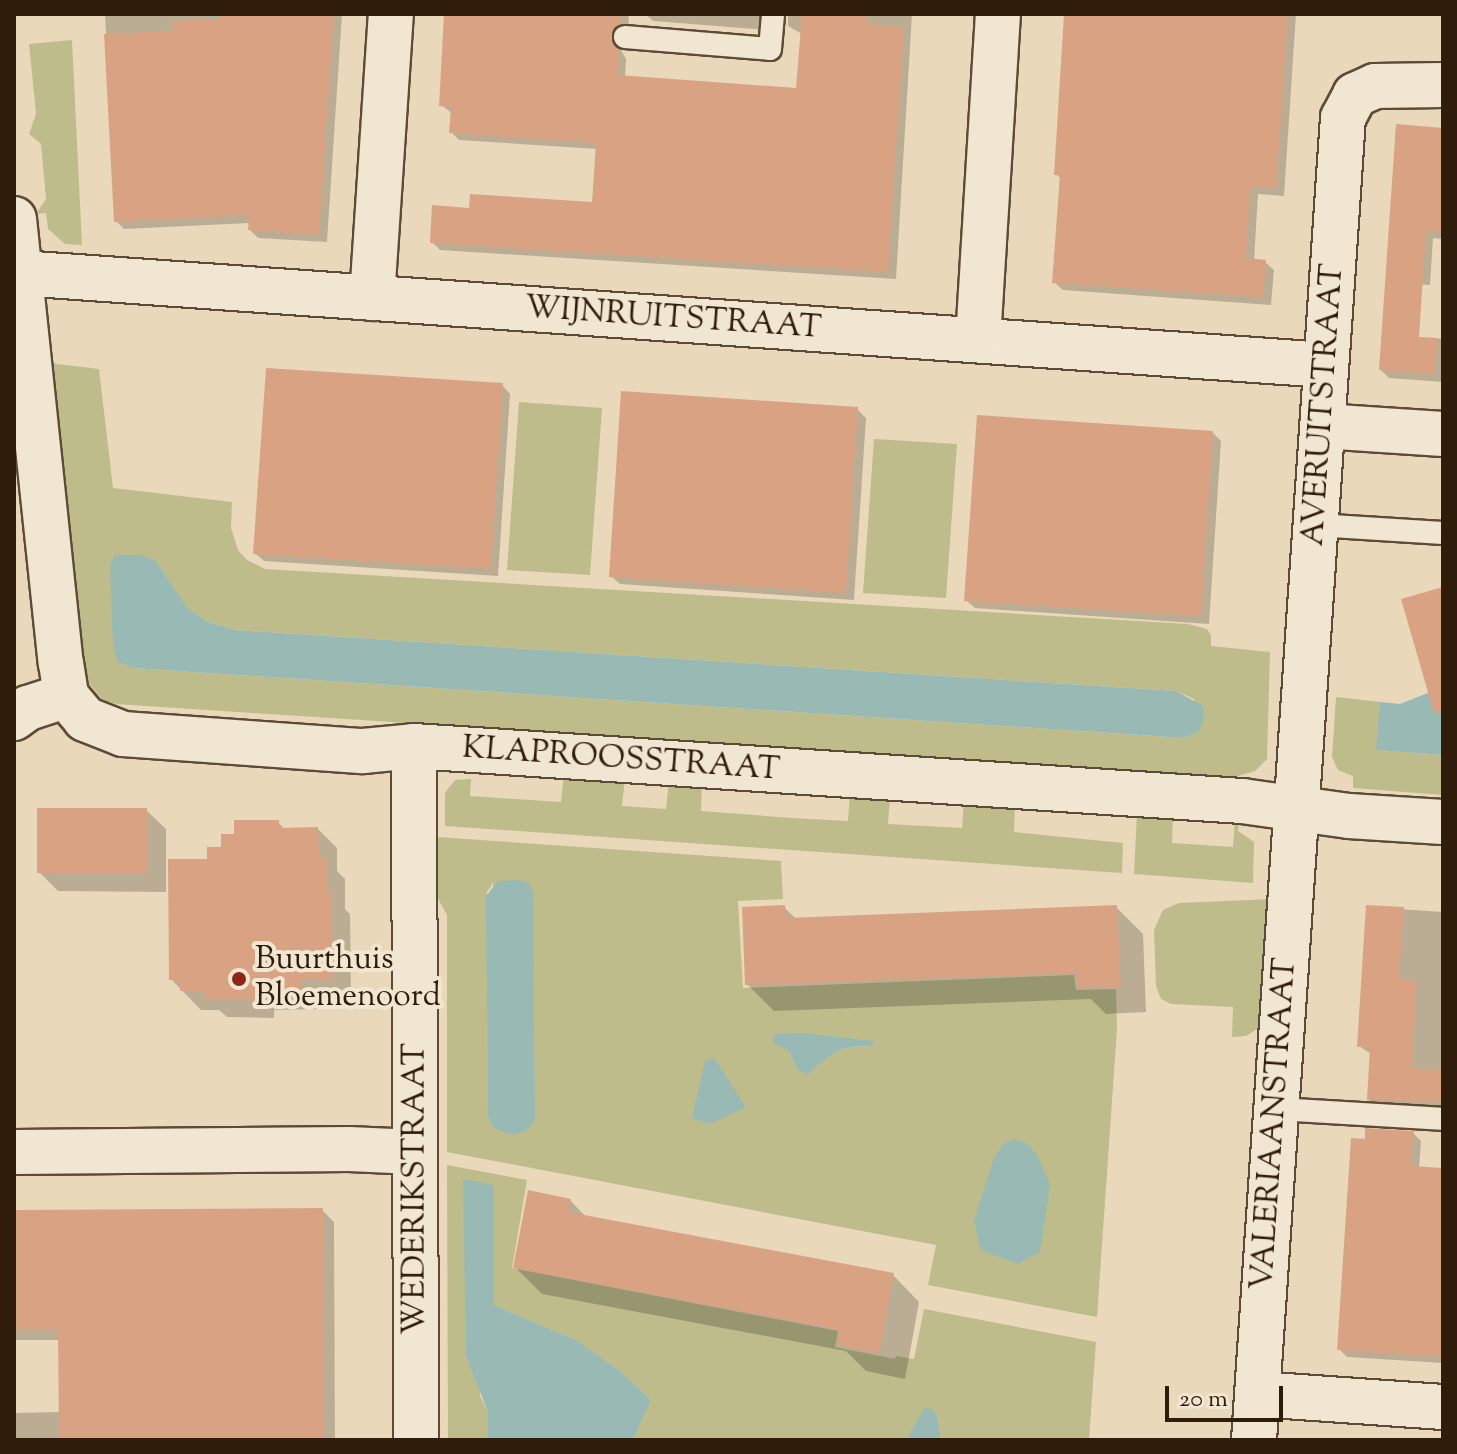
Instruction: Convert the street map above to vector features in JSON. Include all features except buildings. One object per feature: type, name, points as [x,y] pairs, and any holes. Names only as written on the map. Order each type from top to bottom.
[{"type":"street","points":[[372,298],[391,14]]},
{"type":"street","points":[[978,340],[998,14]]},
{"type":"street","name":"AVERUITSTRAAT","points":[[1296,808],[1343,118],[1355,95],[1375,86],[1443,85]]},
{"type":"street","points":[[14,219],[20,273],[26,442],[66,696],[28,708],[14,718]]},
{"type":"street","name":"WIJNRUITSTRAAT","points":[[20,273],[1326,365]]},
{"type":"street","points":[[1322,426],[1443,434]]},
{"type":"street","name":"KLAPROOSSTRAAT","points":[[66,696],[85,719],[123,734],[363,751],[414,746],[1242,801],[1443,822]]},
{"type":"street","name":"WEDERIKSTRAAT","points":[[414,746],[416,1440]]},
{"type":"street","name":"VALERIAANSTRAAT","points":[[1254,1440],[1296,808]]},
{"type":"street","points":[[14,1152],[349,1149],[415,1152]]},
{"type":"street","points":[[1257,1394],[1443,1407]]},
{"type":"lane","points":[[625,37],[770,49],[773,14]]},
{"type":"lane","points":[[1316,525],[1443,533]]},
{"type":"lane","points":[[1276,1109],[1443,1119]]},
{"type":"shaded area","points":[[72,40],[82,245],[65,244],[48,229],[46,213],[36,214],[46,199],[41,144],[29,134],[36,114],[29,44]]},
{"type":"shaded area","points":[[48,363],[99,369],[113,488],[232,502],[231,528],[238,550],[247,560],[265,569],[1188,624],[1207,629],[1211,635],[1211,646],[1270,652],[1267,759],[1255,771],[1235,777],[116,704],[103,700],[86,680]],"holes":[[[156,561],[187,607],[206,621],[235,630],[1176,691],[1194,699],[1198,732],[1185,738],[133,668]]]},
{"type":"shaded area","points":[[519,402],[602,408],[590,575],[507,570]]},
{"type":"shaded area","points":[[874,439],[957,444],[946,598],[863,593]]},
{"type":"shaded area","points":[[1336,697],[1380,702],[1377,750],[1443,755],[1443,795],[1353,788],[1353,776],[1338,770],[1332,757]]},
{"type":"shaded area","points":[[564,773],[625,778],[622,806],[666,809],[669,780],[702,783],[701,811],[792,818],[848,821],[850,793],[890,796],[888,824],[962,828],[964,800],[1015,804],[1014,832],[1123,843],[1122,873],[445,826],[445,793],[455,780],[471,779],[470,796],[561,802]]},
{"type":"shaded area","points":[[1137,812],[1173,815],[1172,843],[1233,847],[1235,819],[1239,819],[1238,831],[1254,842],[1253,883],[1134,874]]},
{"type":"shaded area","points":[[437,837],[781,861],[783,899],[738,901],[743,988],[1074,975],[1076,990],[1116,989],[1117,1029],[1097,1317],[928,1285],[936,1245],[447,1152],[447,915],[436,895]],"holes":[[[493,883],[498,1131],[488,1118],[487,892]],[[874,1041],[873,1046],[848,1047],[832,1054],[807,1075],[797,1069],[789,1051]]]},
{"type":"shaded area","points":[[1272,899],[1262,1022],[1257,1029],[1246,1036],[1232,1037],[1233,1007],[1171,1004],[1161,999],[1156,986],[1154,930],[1163,910],[1179,903]]},
{"type":"shaded area","points":[[447,1165],[527,1180],[512,1268],[838,1331],[835,1347],[895,1359],[896,1356],[914,1359],[924,1309],[1096,1342],[1089,1440],[941,1440],[938,1419],[926,1407],[906,1440],[629,1440],[635,1436],[651,1400],[619,1370],[576,1340],[494,1305],[494,1185],[480,1396],[488,1412],[488,1440],[448,1440]]},
{"type":"water","points":[[115,555],[141,555],[156,561],[187,607],[206,621],[235,630],[1176,691],[1203,706],[1204,720],[1198,732],[1185,738],[133,668],[118,662],[113,645],[110,565]]},
{"type":"water","points":[[1443,687],[1443,755],[1376,750],[1380,702],[1400,704]]},
{"type":"water","points":[[519,880],[530,884],[533,893],[535,1120],[526,1131],[513,1135],[495,1129],[488,1118],[486,896],[498,881]]},
{"type":"water","points":[[802,1033],[874,1041],[873,1046],[848,1047],[832,1054],[807,1075],[797,1069],[789,1051],[772,1042],[775,1034]]},
{"type":"water","points":[[714,1058],[746,1107],[710,1124],[692,1118],[705,1061]]},
{"type":"water","points":[[1015,1139],[1028,1144],[1037,1155],[1050,1184],[1040,1252],[1018,1264],[981,1250],[974,1221],[994,1158],[1004,1143]]},
{"type":"water","points":[[463,1179],[494,1185],[494,1305],[576,1340],[619,1370],[651,1400],[635,1436],[629,1440],[488,1440],[488,1412],[466,1356]]},
{"type":"water","points":[[925,1407],[934,1411],[938,1419],[941,1440],[906,1440]]},
{"type":"place","name":"Buurthuis Bloemenoord","points":[[239,979]]}]
